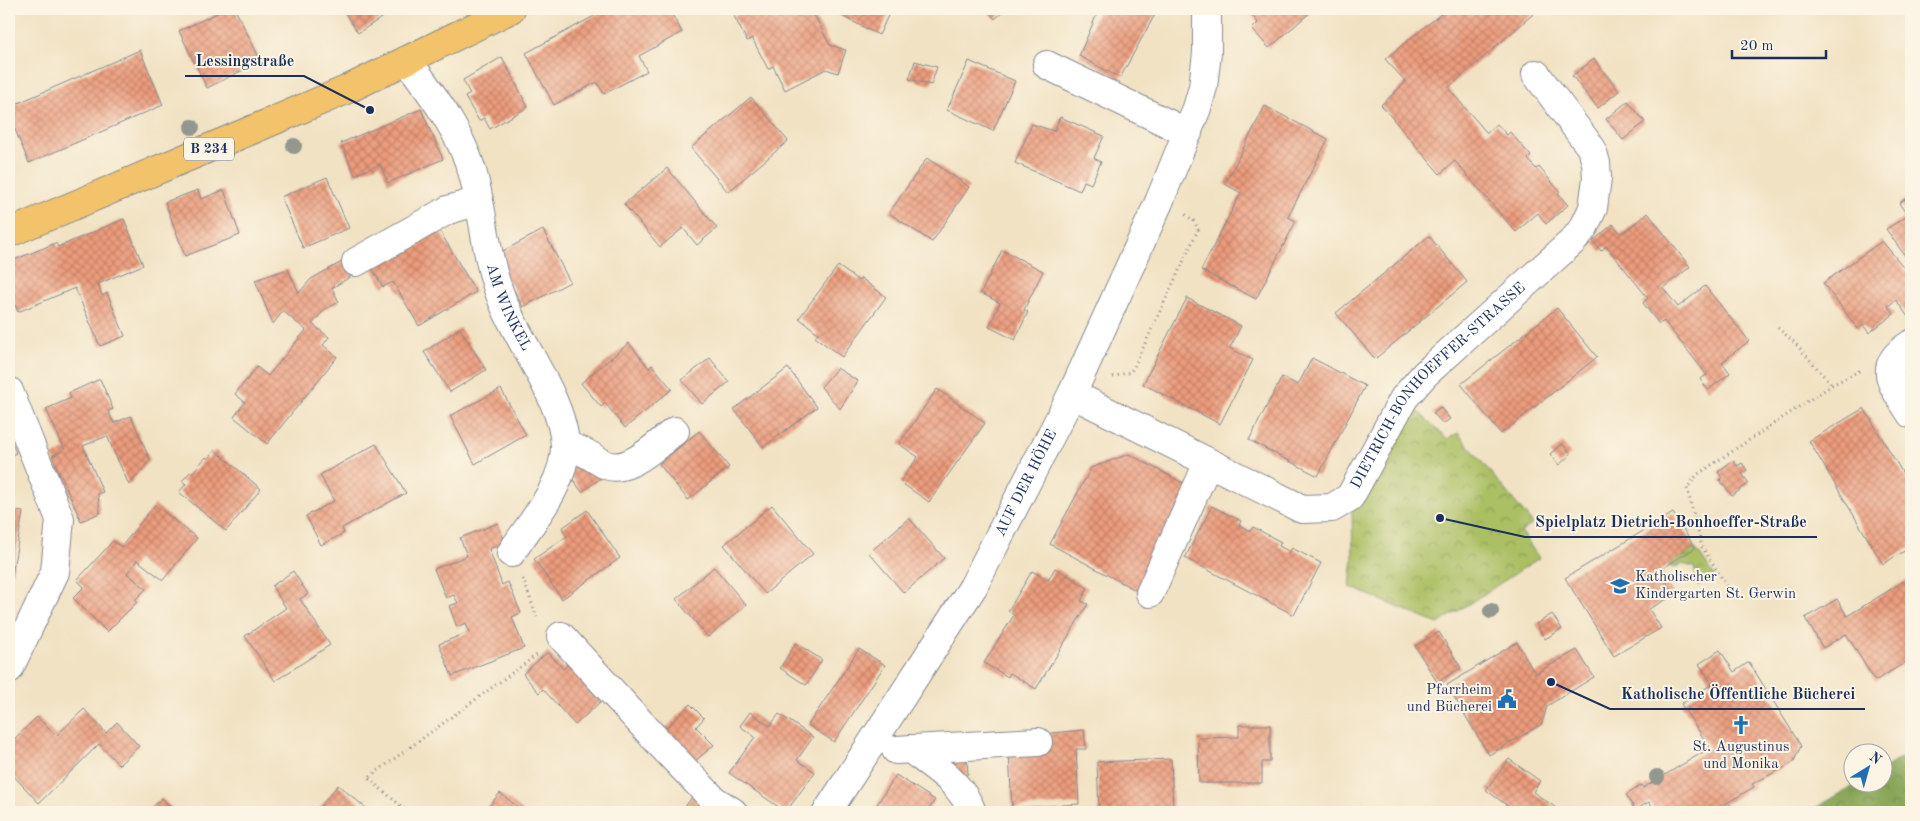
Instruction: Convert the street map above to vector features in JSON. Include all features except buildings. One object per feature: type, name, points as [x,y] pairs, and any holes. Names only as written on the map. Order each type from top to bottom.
[{"type":"main road","name":"B 234","points":[[9,233],[338,94],[511,9]]},
{"type":"street","name":"AUF DER HÖHE","points":[[827,812],[973,587],[1076,384],[1188,134],[1203,87],[1207,53],[1207,9]]},
{"type":"street","name":"AM WINKEL","points":[[407,60],[430,91],[461,144],[472,171],[493,275],[501,298],[552,398],[560,419],[565,446],[562,468],[550,494],[511,553]]},
{"type":"street","points":[[1047,64],[1188,134]]},
{"type":"street","name":"DIETRICH-BONHOEFFER-STRASSE","points":[[1076,384],[1208,463],[1302,509],[1332,508],[1350,497],[1404,398],[1425,374],[1573,241],[1584,227],[1593,208],[1597,178],[1596,163],[1592,150],[1536,74]]},
{"type":"street","points":[[356,262],[448,210],[479,201]]},
{"type":"street","points":[[1911,344],[1900,350],[1889,367],[1889,380],[1911,414]]},
{"type":"street","points":[[9,391],[60,519],[55,572],[9,669]]},
{"type":"street","points":[[565,446],[576,447],[610,467],[621,466],[637,459],[675,431]]},
{"type":"street","points":[[1150,593],[1208,463]]},
{"type":"street","points":[[547,638],[662,746],[714,800],[733,812]]},
{"type":"street","points":[[972,812],[955,784],[903,749],[1038,742]]},
{"type":"path","points":[[1076,384],[1130,372],[1198,230],[1195,222],[1188,215],[1159,202]]},
{"type":"path","points":[[1778,328],[1795,343],[1832,385]]},
{"type":"path","points":[[1732,594],[1702,547],[1687,488],[1698,474],[1832,385],[1864,369],[1889,367]]},
{"type":"path","points":[[408,812],[368,778],[547,638],[530,594],[511,553]]},
{"type":"green space","points":[[1412,406],[1447,439],[1458,433],[1533,524],[1521,532],[1539,558],[1438,624],[1350,587],[1353,558],[1352,512],[1375,481]]},
{"type":"green space","points":[[1695,548],[1715,576],[1698,586],[1694,567],[1682,564],[1674,568],[1668,565]]},
{"type":"green space","points":[[1911,752],[1911,812],[1808,812],[1842,793],[1892,794],[1892,764]]},
{"type":"place","name":"Lessingstraße","points":[[370,110]]},
{"type":"place","name":"Spielplatz Dietrich-Bonhoeffer-Straße","points":[[1440,518]]},
{"type":"place","name":"Katholischer Kindergarten St. Gerwin","points":[[1620,586]]},
{"type":"place","name":"Katholische Öffentliche Bücherei","points":[[1551,682]]},
{"type":"place","name":"Pfarrheim und Bücherei","points":[[1507,699]]},
{"type":"place","name":"St. Augustinus und Monika","points":[[1741,725]]}]
